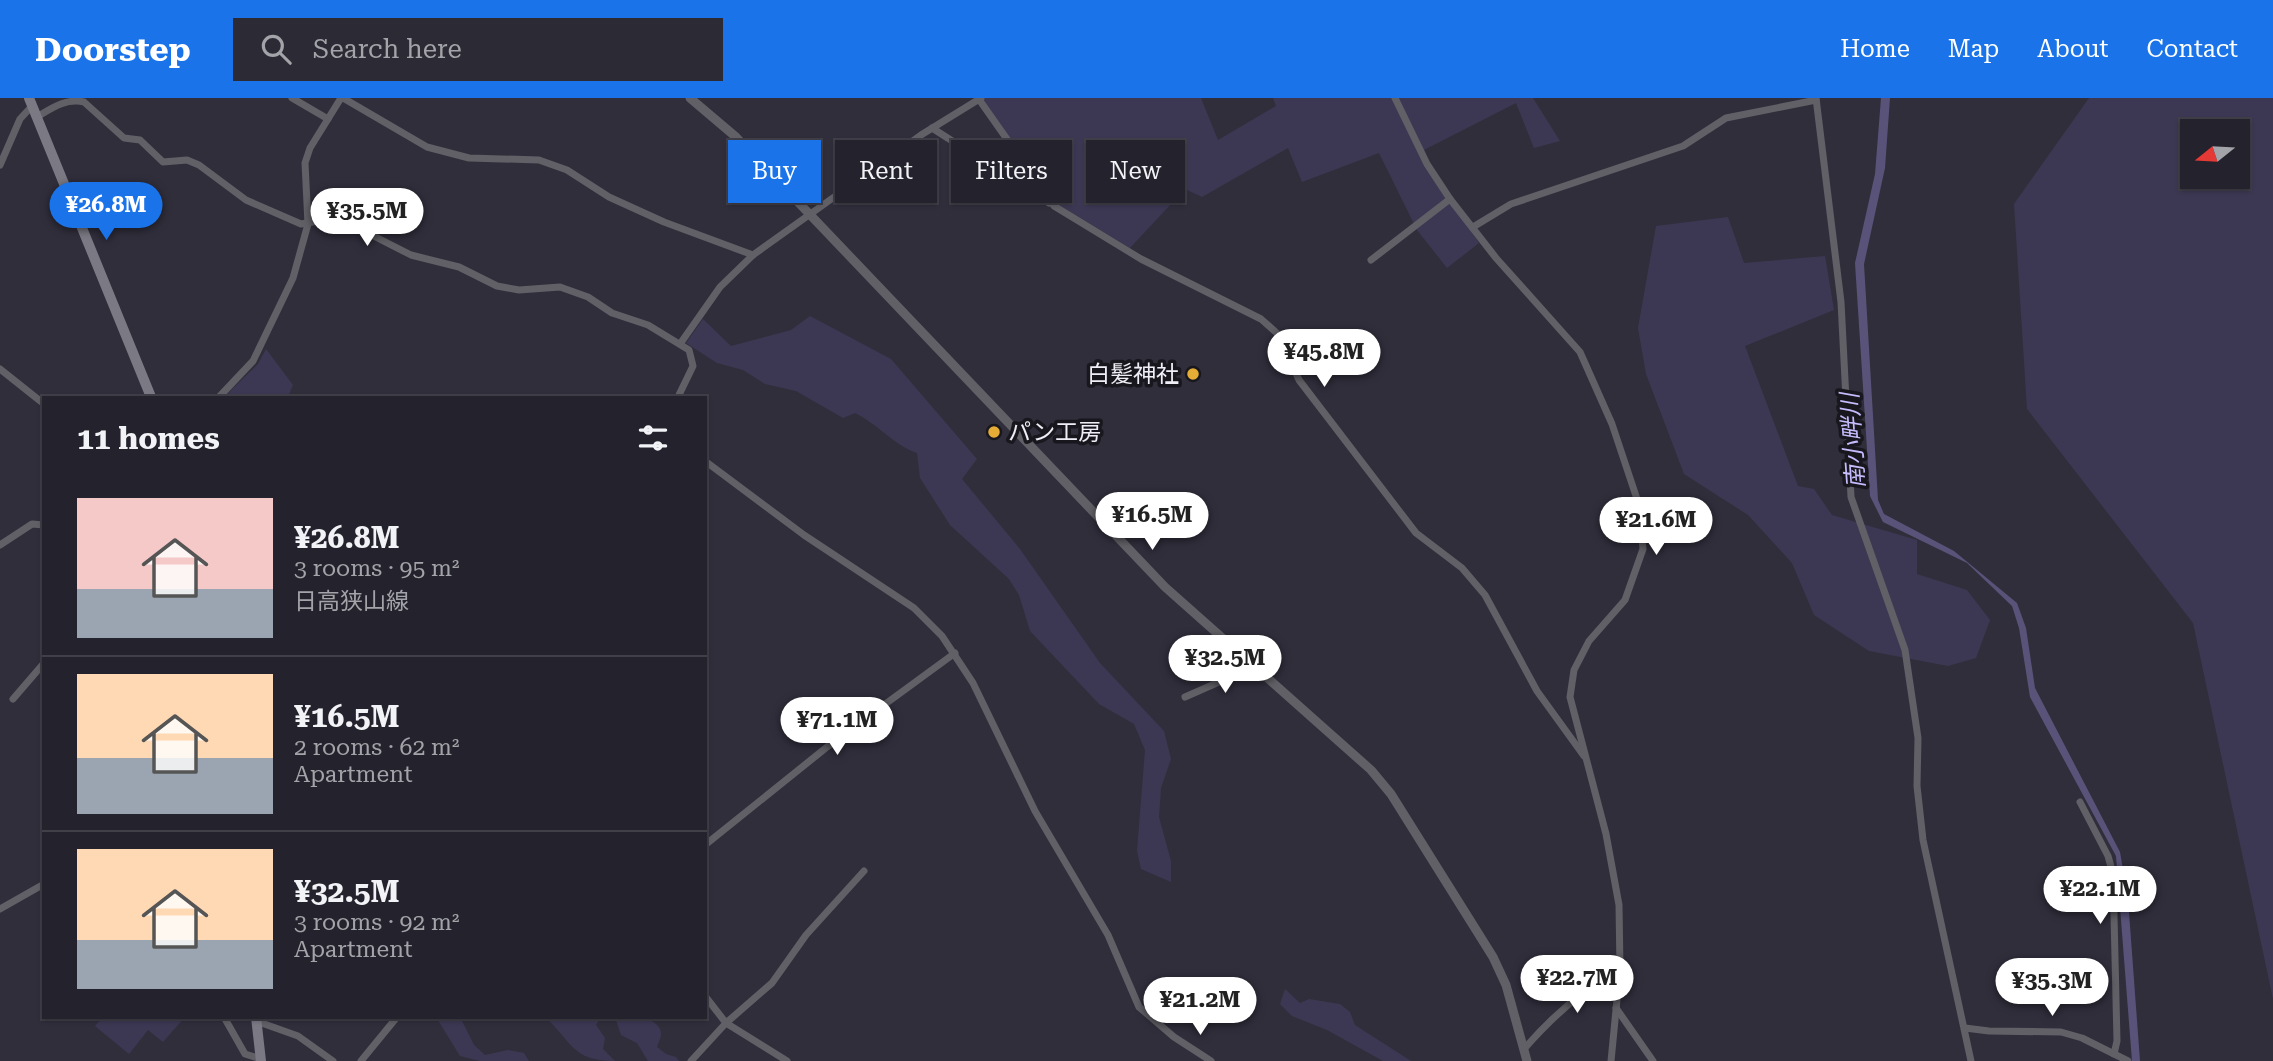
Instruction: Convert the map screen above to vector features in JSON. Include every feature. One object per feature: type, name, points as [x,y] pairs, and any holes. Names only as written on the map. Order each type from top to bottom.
[{"type":"main road","points":[[32,107],[151,396]]},
{"type":"main road","points":[[256,1019],[261,1060]]},
{"type":"street","points":[[292,98],[328,119]]},
{"type":"street","points":[[220,396],[253,361],[293,278],[308,224],[305,163],[310,148],[342,98],[427,147],[469,158],[539,160],[567,170],[609,197],[653,217],[753,255]]},
{"type":"street","points":[[690,98],[736,137],[1165,587],[1252,667],[1341,741],[1391,794],[1493,957],[1506,985],[1527,1061]]},
{"type":"street","points":[[1395,98],[1427,164],[1450,199],[1580,352],[1612,424],[1639,505],[1643,549],[1625,600],[1589,642],[1574,670],[1570,697],[1606,834],[1619,905],[1620,969],[1611,1061]]},
{"type":"street","points":[[680,344],[720,287],[753,255],[932,128],[980,99],[1054,206]]},
{"type":"street","points":[[1472,227],[1511,204],[1683,146],[1726,118],[1816,99],[1841,302],[1851,497],[1905,650],[1917,738],[1917,786],[1923,840],[1971,1061]]},
{"type":"street","points":[[0,165],[20,119],[32,107],[68,100],[84,102],[124,138],[140,140],[163,162],[187,160],[246,200],[301,225],[330,219],[360,229],[411,255],[433,262],[448,263],[510,289],[559,287],[595,300],[612,313],[639,320],[689,350],[693,366],[678,396]]},
{"type":"street","points":[[932,128],[1141,259],[1261,319],[1279,335],[1299,380],[1416,533],[1462,568],[1485,595],[1537,691],[1588,762]]},
{"type":"street","points":[[1371,260],[1450,199]]},
{"type":"street","points":[[0,369],[42,402]]},
{"type":"street","points":[[707,462],[804,535],[914,608],[942,636],[955,653],[1035,811],[1108,934],[1139,1007],[1157,1025],[1211,1061]]},
{"type":"street","points":[[0,545],[32,524],[42,525]]},
{"type":"street","points":[[707,843],[832,743],[955,653]]},
{"type":"street","points":[[13,699],[42,665]]},
{"type":"street","points":[[1185,697],[1252,667]]},
{"type":"street","points":[[2080,802],[2108,856],[2113,874],[2117,1041],[2114,1054]]},
{"type":"street","points":[[691,1061],[726,1023],[772,983],[806,935],[864,871]]},
{"type":"street","points":[[0,909],[42,885]]},
{"type":"street","points":[[1524,1049],[1546,1023],[1593,983],[1620,969]]},
{"type":"street","points":[[707,999],[726,1023],[786,1061]]},
{"type":"street","points":[[1615,1008],[1653,1061]]},
{"type":"street","points":[[225,1019],[245,1054],[261,1060]]},
{"type":"street","points":[[256,1019],[298,1036],[333,1061]]},
{"type":"street","points":[[360,1061],[395,1019]]},
{"type":"street","points":[[1965,1028],[2061,1032],[2127,1060]]},
{"type":"shaded area","points":[[1201,98],[1218,140],[1276,106],[1273,98],[1533,98],[1560,141],[1534,148],[1516,103],[1418,153],[1479,243],[1447,268],[1417,230],[1379,153],[1302,182],[1288,148],[1202,197],[1185,189],[1185,140],[1086,140],[1086,203],[1172,203],[1130,248],[1056,203],[1072,203],[1072,140],[1011,140],[983,100]]},
{"type":"shaded area","points":[[1881,98],[1890,98],[1885,168],[1864,264],[1878,500],[1884,514],[1954,551],[2017,603],[2026,628],[2035,688],[2120,852],[2128,899],[2140,1061],[2132,1061],[2116,856],[2030,697],[2019,628],[2012,606],[1967,563],[1883,522],[1870,496],[1855,263],[1875,174]]},
{"type":"shaded area","points":[[2089,98],[2273,98],[2273,999],[2193,623],[2027,409],[2014,204]]},
{"type":"shaded area","points":[[1728,217],[1744,263],[1825,256],[1834,310],[1745,346],[1798,486],[1814,489],[1832,515],[1917,540],[1917,574],[1967,590],[1990,620],[1976,658],[1948,666],[1869,651],[1814,615],[1792,563],[1748,515],[1684,474],[1646,374],[1638,328],[1656,226]]},
{"type":"shaded area","points":[[810,316],[891,359],[977,459],[962,479],[1020,549],[1100,663],[1164,731],[1171,759],[1161,788],[1159,817],[1171,861],[1171,882],[1141,869],[1137,851],[1145,750],[1134,724],[1099,704],[1030,631],[1019,595],[1009,579],[950,525],[920,478],[917,453],[855,413],[843,418],[796,391],[765,384],[743,370],[717,363],[686,343],[703,319],[731,346],[791,330]]},
{"type":"shaded area","points":[[266,349],[293,385],[288,396],[225,396],[258,364]]},
{"type":"shaded area","points":[[1285,989],[1300,1003],[1309,999],[1340,1004],[1350,1012],[1355,1025],[1411,1061],[1383,1061],[1327,1030],[1292,1016],[1280,1004]]},
{"type":"shaded area","points":[[101,1019],[183,1019],[163,1042],[148,1030],[129,1054],[95,1026]]},
{"type":"shaded area","points":[[437,1019],[461,1019],[474,1045],[485,1055],[508,1050],[524,1053],[529,1061],[480,1061],[460,1056]]},
{"type":"shaded area","points":[[547,1019],[600,1019],[596,1025],[605,1038],[603,1049],[615,1061],[600,1060],[581,1053]]},
{"type":"shaded area","points":[[616,1019],[650,1021],[660,1029],[661,1036],[657,1047],[679,1061],[648,1061],[637,1043],[621,1035]]},
{"type":"place","name":"白髪神社","points":[[1193,374]]},
{"type":"place","name":"パン工房","points":[[994,432]]},
{"type":"water label","name":"南小畔川","points":[[1853,441]]}]
